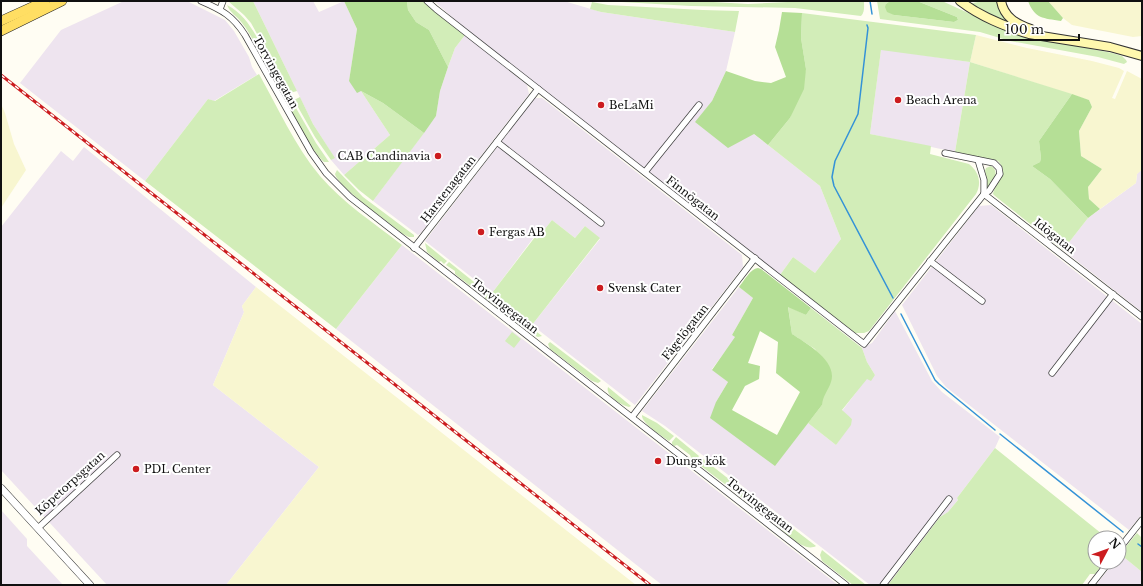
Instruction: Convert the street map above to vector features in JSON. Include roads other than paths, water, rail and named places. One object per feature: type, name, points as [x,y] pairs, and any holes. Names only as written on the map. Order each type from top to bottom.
[{"type":"main road","points":[[1,21],[45,1]]},
{"type":"main road","points":[[1,31],[62,1]]},
{"type":"main road","points":[[960,1],[977,12],[1003,25],[1029,34],[1057,37],[1110,47],[1142,56]]},
{"type":"main road","points":[[1001,1],[1005,12],[1014,22],[1057,37]]},
{"type":"street","name":"Torvingegatan","points":[[201,1],[220,9],[231,17],[241,29],[304,142],[326,173],[350,197],[846,585]]},
{"type":"street","points":[[220,9],[223,1]]},
{"type":"street","name":"Finnögatan","points":[[428,1],[436,9],[864,344],[984,194],[989,191],[1000,174],[999,168],[994,163],[945,153]]},
{"type":"street","name":"Harstenagatan","points":[[414,248],[538,89]]},
{"type":"street","points":[[645,172],[699,105]]},
{"type":"street","points":[[497,142],[601,223]]},
{"type":"street","points":[[978,160],[984,180],[984,194]]},
{"type":"street","name":"Idögatan","points":[[984,194],[1142,317]]},
{"type":"street","name":"Fågelögatan","points":[[632,417],[755,258]]},
{"type":"street","points":[[930,261],[982,301]]},
{"type":"street","points":[[1052,373],[1113,294]]},
{"type":"street","name":"Köpetorpsgatan","points":[[38,528],[117,455]]},
{"type":"street","name":"Köpetorpsgatan","points":[[1,488],[90,585]]},
{"type":"street","points":[[883,585],[949,499]]},
{"type":"street","points":[[1127,539],[1142,520]]},
{"type":"street","points":[[1091,585],[1103,570]]},
{"type":"waterway","points":[[870,1],[872,14]]},
{"type":"waterway","points":[[867,25],[868,28],[858,114],[835,161],[832,177],[834,186],[893,298]]},
{"type":"waterway","points":[[901,314],[935,380],[995,430]]},
{"type":"waterway","points":[[1000,434],[1120,530]]},
{"type":"waterway","points":[[1138,544],[1142,547]]},
{"type":"railway","points":[[1,75],[650,585]]},
{"type":"place","name":"Beach Arena","points":[[898,100]]},
{"type":"place","name":"BeLaMi","points":[[601,105]]},
{"type":"place","name":"CAB Candinavia","points":[[438,156]]},
{"type":"place","name":"Fergas AB","points":[[481,232]]},
{"type":"place","name":"Svensk Cater","points":[[600,288]]},
{"type":"place","name":"Dungs kök","points":[[658,461]]},
{"type":"place","name":"PDL Center","points":[[136,469]]}]
